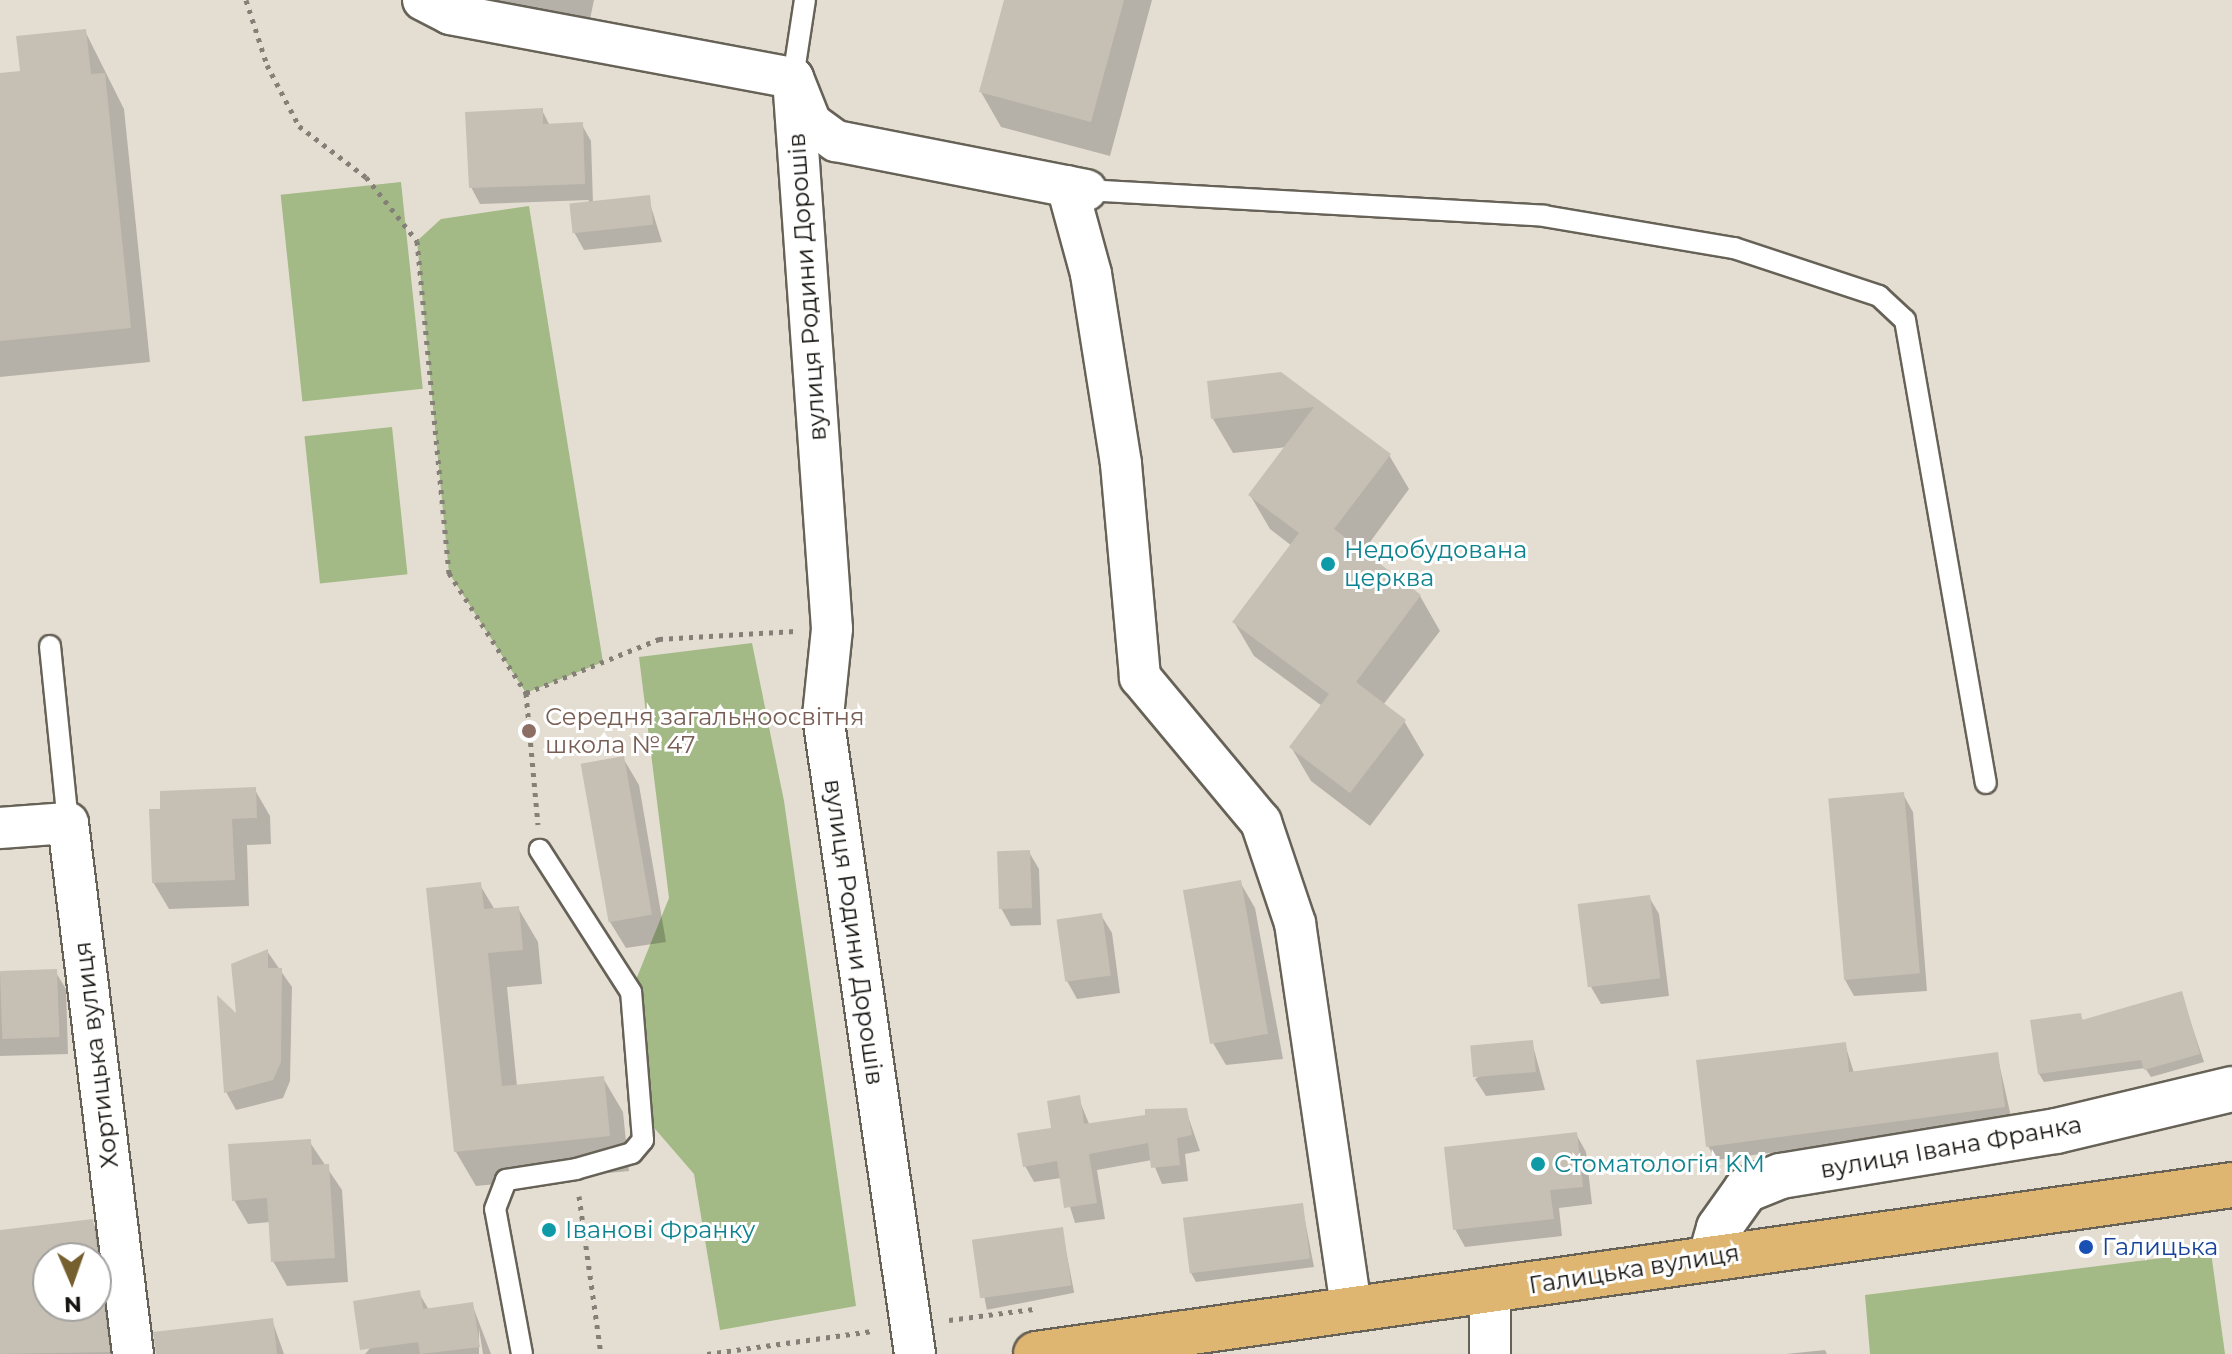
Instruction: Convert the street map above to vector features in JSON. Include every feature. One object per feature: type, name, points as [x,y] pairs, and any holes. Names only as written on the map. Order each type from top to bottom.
[{"type":"main road","name":"Галицька вулиця","points":[[1036,1354],[1490,1291],[1711,1256],[2232,1185]]},
{"type":"street","points":[[423,0],[450,14],[793,78],[811,123],[836,141],[1076,188],[1121,464],[1140,677],[1261,822],[1290,908],[1351,1308]]},
{"type":"street","name":"вулиця Родини Дорошів","points":[[793,78],[832,629],[823,716],[915,1354]]},
{"type":"street","points":[[0,828],[68,823]]},
{"type":"street","name":"Хортицька вулиця","points":[[68,823],[133,1354]]},
{"type":"street","name":"вулиця Івана Франка","points":[[1711,1256],[1719,1228],[1746,1190],[1781,1176],[2056,1131],[2232,1089]]},
{"type":"street","points":[[1490,1291],[1490,1354]]},
{"type":"lane","points":[[793,78],[805,0]]},
{"type":"lane","points":[[1076,188],[1544,216],[1734,248],[1879,296],[1905,320],[1986,783]]},
{"type":"lane","points":[[50,646],[68,823]]},
{"type":"lane","points":[[522,1354],[495,1209],[506,1180],[576,1169],[632,1153],[643,1140],[631,992],[540,850]]},
{"type":"path","points":[[246,0],[267,65],[299,126],[366,177],[417,241],[449,573],[526,693],[540,850]]},
{"type":"path","points":[[526,693],[659,639],[832,629]]},
{"type":"path","points":[[576,1169],[601,1354]]},
{"type":"green space","points":[[401,182],[423,389],[302,402],[281,195]]},
{"type":"green space","points":[[529,206],[603,662],[526,693],[449,573],[417,241],[441,219]]},
{"type":"green space","points":[[392,427],[407,574],[320,583],[304,436]]},
{"type":"green space","points":[[752,643],[784,801],[856,1306],[720,1330],[694,1174],[643,1115],[631,992],[669,898],[639,657]]},
{"type":"green space","points":[[2211,1252],[2225,1354],[1870,1354],[1865,1295]]},
{"type":"building","points":[[1004,0],[1124,0],[1091,122],[979,92]]},
{"type":"building","points":[[86,29],[91,74],[105,73],[131,328],[0,341],[0,73],[20,71],[16,36]]},
{"type":"building","points":[[543,108],[543,124],[583,122],[585,184],[469,188],[465,112]]},
{"type":"building","points":[[650,195],[653,225],[573,233],[569,203]]},
{"type":"building","name":"Недобудована церква","points":[[1281,372],[1391,454],[1334,529],[1421,595],[1356,682],[1406,720],[1350,793],[1289,747],[1329,694],[1232,622],[1299,533],[1248,495],[1314,407],[1211,419],[1207,381]]},
{"type":"building","points":[[624,756],[652,915],[609,922],[581,764]]},
{"type":"building","points":[[256,787],[257,818],[232,819],[235,880],[152,883],[149,809],[160,809],[160,791]]},
{"type":"building","points":[[1904,792],[1920,973],[1844,980],[1828,799]]},
{"type":"building","points":[[1030,850],[1032,908],[999,909],[997,851]]},
{"type":"building","points":[[1241,880],[1268,1034],[1210,1044],[1183,890]]},
{"type":"building","points":[[481,882],[484,909],[519,906],[523,950],[488,953],[502,1086],[604,1076],[610,1136],[454,1152],[426,888]]},
{"type":"building","points":[[1650,895],[1660,978],[1588,987],[1578,904]]},
{"type":"building","points":[[1102,913],[1111,975],[1065,982],[1056,919]]},
{"type":"building","points":[[268,949],[268,968],[282,968],[281,1062],[273,1080],[224,1093],[217,995],[236,1013],[231,964]]},
{"type":"building","points":[[57,969],[59,1037],[2,1039],[0,971]]},
{"type":"building","points":[[2182,991],[2200,1054],[2144,1070],[2141,1060],[2038,1074],[2030,1020],[2081,1013],[2082,1020]]},
{"type":"building","points":[[1533,1040],[1536,1072],[1473,1077],[1470,1045]]},
{"type":"building","points":[[1846,1042],[1849,1072],[1998,1052],[2005,1107],[1706,1147],[1696,1060]]},
{"type":"building","points":[[1080,1095],[1084,1124],[1145,1115],[1145,1109],[1187,1108],[1192,1135],[1177,1138],[1180,1165],[1151,1168],[1148,1143],[1089,1154],[1097,1203],[1064,1208],[1057,1161],[1023,1167],[1017,1133],[1051,1128],[1047,1101]]},
{"type":"building","points":[[1577,1132],[1583,1187],[1550,1190],[1554,1219],[1453,1230],[1444,1147]]},
{"type":"building","points":[[311,1139],[312,1165],[329,1164],[335,1258],[271,1262],[267,1198],[232,1201],[228,1144]]},
{"type":"building","points":[[1303,1203],[1310,1259],[1190,1273],[1183,1218]]},
{"type":"building","points":[[93,1219],[96,1242],[32,1242],[32,1322],[106,1322],[110,1352],[0,1354],[0,1230]]},
{"type":"building","points":[[1063,1227],[1071,1285],[980,1298],[972,1240]]},
{"type":"building","points":[[420,1290],[423,1309],[473,1302],[480,1347],[420,1354],[418,1342],[360,1350],[353,1301]]},
{"type":"building","points":[[273,1318],[277,1354],[156,1354],[153,1332]]},
{"type":"place","name":"Недобудована церква","points":[[1328,564]]},
{"type":"place","name":"Середня загальноосвітня школа № 47","points":[[529,731]]},
{"type":"place","name":"Стоматологія KM","points":[[1538,1164]]},
{"type":"place","name":"Іванові Франку","points":[[549,1230]]},
{"type":"place","name":"Галицька","points":[[2086,1247]]}]
